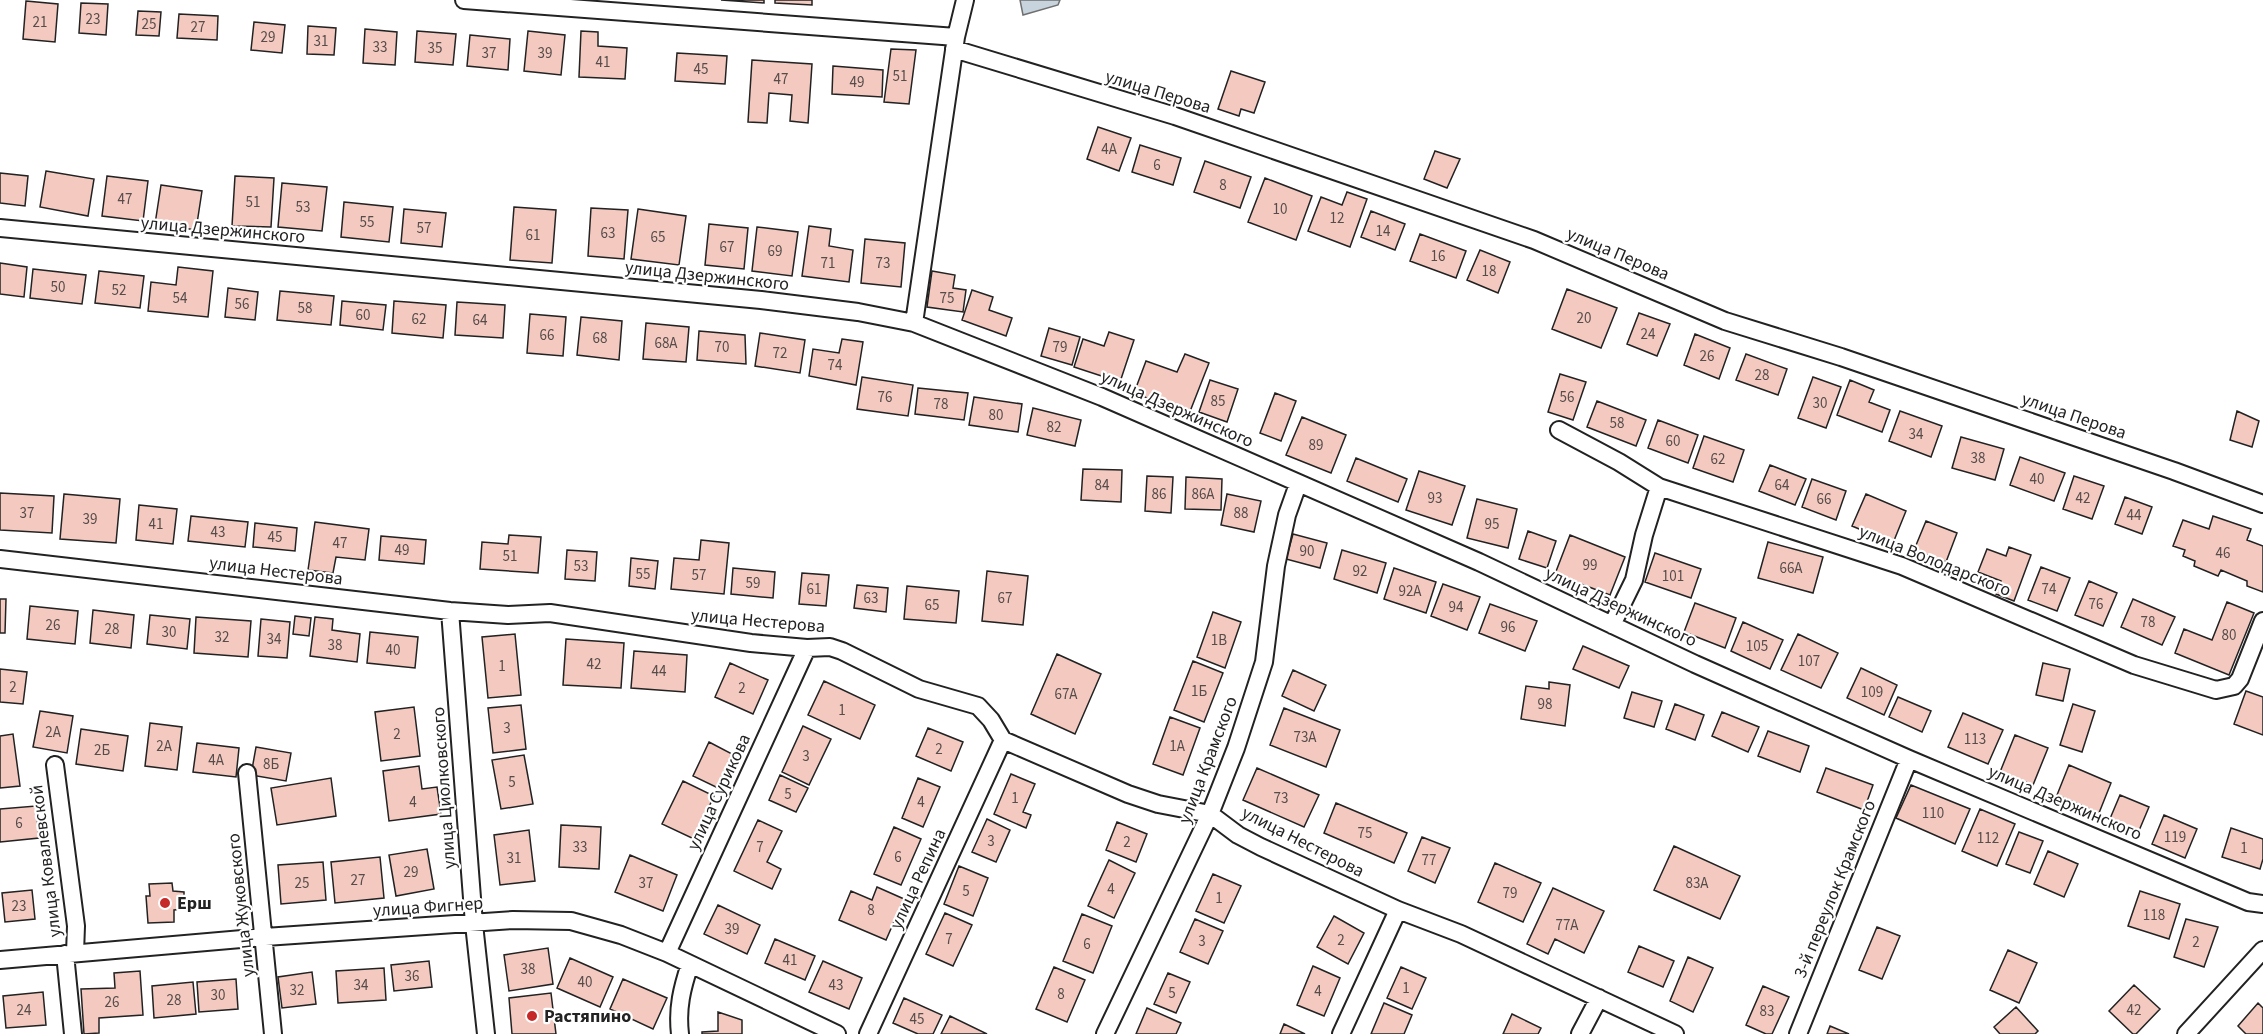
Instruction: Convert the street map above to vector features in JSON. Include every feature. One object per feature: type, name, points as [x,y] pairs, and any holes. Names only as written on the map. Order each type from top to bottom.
[{"type":"street","points":[[464,0],[955,43]]},
{"type":"street","points":[[914,322],[955,43],[965,0]]},
{"type":"street","name":"улица Перова","points":[[955,43],[1512,232],[1725,321],[1842,357],[2174,471],[2263,504]]},
{"type":"street","name":"улица Дзержинского","points":[[0,228],[761,300],[858,312],[914,322],[1102,397],[1479,562],[1612,625],[1909,759],[2248,902],[2263,904]]},
{"type":"street","name":"улица Володарского","points":[[1558,430],[1619,462],[1659,487],[1902,566],[2134,665],[2178,677],[2204,688],[2216,690],[2234,686],[2240,679],[2263,621]]},
{"type":"street","name":"улица Крамского","points":[[1105,1034],[1210,814],[1236,748],[1264,662],[1276,566],[1287,515],[1298,483]]},
{"type":"street","points":[[1612,625],[1634,580],[1644,535],[1659,487]]},
{"type":"street","name":"улица Нестерова","points":[[0,559],[450,611],[508,615],[560,615],[751,643],[807,648],[830,647],[919,689],[978,706],[991,720],[1003,740],[1128,794],[1158,804],[1210,814],[1239,835],[1261,847],[1398,910],[1461,934],[1675,1034]]},
{"type":"street","name":"улица Циолковского","points":[[450,611],[474,924],[486,1034]]},
{"type":"street","name":"улица Сурикова","points":[[667,953],[807,648]]},
{"type":"street","name":"улица Репина","points":[[868,1034],[1003,740]]},
{"type":"street","name":"3-й переулок Крамского","points":[[1798,1034],[1909,759]]},
{"type":"street","name":"улица Ковалевской","points":[[54,765],[76,926],[70,953],[73,1034]]},
{"type":"street","name":"улица Жуковского","points":[[247,773],[273,1034]]},
{"type":"street","points":[[1341,1034],[1398,910]]},
{"type":"street","name":"улица Фигнер","points":[[0,960],[265,937],[513,920],[571,921],[621,934],[667,953],[837,1034]]},
{"type":"street","points":[[2186,1034],[2263,950]]},
{"type":"street","points":[[680,1034],[678,1016],[680,992],[690,964]]},
{"type":"street","points":[[1580,1034],[1599,998]]},
{"type":"shaded area","points":[[1020,0],[1060,0],[1058,5],[1023,15]]},
{"type":"building","points":[[721,0],[764,0],[764,3]]},
{"type":"building","points":[[775,0],[812,0],[812,5],[775,3]]},
{"type":"building","points":[[26,1],[58,4],[55,42],[23,39]]},
{"type":"building","points":[[81,3],[108,4],[106,35],[79,33]]},
{"type":"building","points":[[138,11],[161,12],[159,36],[136,35]]},
{"type":"building","points":[[179,14],[218,16],[217,40],[177,38]]},
{"type":"building","points":[[254,22],[285,25],[282,53],[251,50]]},
{"type":"building","points":[[308,26],[336,28],[334,55],[307,54]]},
{"type":"building","points":[[365,29],[397,32],[395,65],[363,63]]},
{"type":"building","points":[[417,31],[456,34],[453,65],[415,62]]},
{"type":"building","points":[[528,31],[565,35],[561,75],[524,71]]},
{"type":"building","points":[[581,31],[598,32],[598,46],[627,48],[625,79],[579,77]]},
{"type":"building","points":[[470,35],[510,39],[508,70],[467,66]]},
{"type":"building","points":[[891,49],[916,50],[909,104],[884,102]]},
{"type":"building","points":[[677,53],[727,56],[725,84],[675,81]]},
{"type":"building","points":[[752,60],[812,64],[808,123],[790,121],[792,95],[769,93],[767,123],[748,122]]},
{"type":"building","points":[[833,66],[883,70],[882,97],[832,94]]},
{"type":"building","points":[[1231,71],[1265,82],[1254,113],[1241,109],[1239,116],[1218,109]]},
{"type":"building","points":[[1098,127],[1131,138],[1119,171],[1087,159]]},
{"type":"building","points":[[1140,145],[1181,158],[1173,185],[1132,172]]},
{"type":"building","points":[[1435,151],[1460,159],[1447,188],[1424,179]]},
{"type":"building","points":[[1205,161],[1251,177],[1240,208],[1194,192]]},
{"type":"building","points":[[46,171],[94,179],[88,216],[40,207]]},
{"type":"building","points":[[0,173],[28,176],[25,206],[0,203]]},
{"type":"building","points":[[107,176],[148,181],[143,221],[102,216]]},
{"type":"building","points":[[235,176],[274,178],[271,227],[232,226]]},
{"type":"building","points":[[1265,178],[1312,196],[1296,240],[1248,222]]},
{"type":"building","points":[[282,183],[327,187],[322,231],[278,227]]},
{"type":"building","points":[[161,185],[202,191],[196,230],[155,224]]},
{"type":"building","points":[[1347,192],[1367,199],[1350,247],[1308,231],[1321,197],[1342,205]]},
{"type":"building","points":[[344,202],[393,207],[389,242],[341,237]]},
{"type":"building","points":[[514,207],[556,210],[552,263],[510,260]]},
{"type":"building","points":[[591,208],[628,210],[624,259],[588,256]]},
{"type":"building","points":[[404,209],[446,213],[442,247],[401,243]]},
{"type":"building","points":[[638,209],[686,216],[679,265],[631,259]]},
{"type":"building","points":[[1371,211],[1405,224],[1395,250],[1361,237]]},
{"type":"building","points":[[709,224],[748,228],[744,269],[705,265]]},
{"type":"building","points":[[809,226],[831,229],[829,246],[853,250],[849,282],[802,276]]},
{"type":"building","points":[[757,227],[798,232],[792,276],[752,271]]},
{"type":"building","points":[[1420,234],[1466,251],[1456,278],[1410,261]]},
{"type":"building","points":[[865,239],[905,243],[901,287],[861,283]]},
{"type":"building","points":[[1480,250],[1510,262],[1498,293],[1467,280]]},
{"type":"building","points":[[0,263],[27,267],[24,297],[0,294]]},
{"type":"building","points":[[178,267],[213,271],[208,317],[148,311],[151,282],[176,285]]},
{"type":"building","points":[[33,269],[86,275],[82,304],[30,298]]},
{"type":"building","points":[[99,271],[144,276],[140,308],[95,303]]},
{"type":"building","points":[[932,271],[955,275],[953,288],[966,290],[963,312],[927,307]]},
{"type":"building","points":[[228,288],[258,292],[255,320],[225,317]]},
{"type":"building","points":[[1567,289],[1617,308],[1601,348],[1552,329]]},
{"type":"building","points":[[972,290],[993,297],[989,310],[1012,318],[1006,336],[962,320]]},
{"type":"building","points":[[280,291],[334,296],[331,325],[277,320]]},
{"type":"building","points":[[342,301],[386,305],[383,330],[340,325]]},
{"type":"building","points":[[394,301],[446,305],[443,338],[392,333]]},
{"type":"building","points":[[457,302],[505,305],[503,338],[455,335]]},
{"type":"building","points":[[1639,313],[1670,324],[1657,356],[1627,344]]},
{"type":"building","points":[[530,314],[566,317],[563,356],[527,353]]},
{"type":"building","points":[[581,317],[622,321],[619,360],[577,355]]},
{"type":"building","points":[[646,323],[689,327],[686,362],[643,359]]},
{"type":"building","points":[[1049,328],[1080,337],[1072,365],[1041,356]]},
{"type":"building","points":[[699,331],[745,335],[746,364],[697,360]]},
{"type":"building","points":[[1109,332],[1134,340],[1120,382],[1074,367],[1083,339],[1104,346]]},
{"type":"building","points":[[760,333],[805,340],[800,373],[755,366]]},
{"type":"building","points":[[1695,334],[1730,348],[1719,379],[1684,365]]},
{"type":"building","points":[[842,339],[863,342],[856,385],[809,376],[813,349],[839,353]]},
{"type":"building","points":[[1185,354],[1209,363],[1189,414],[1134,393],[1146,361],[1177,372]]},
{"type":"building","points":[[1746,354],[1787,369],[1778,395],[1736,380]]},
{"type":"building","points":[[1560,374],[1586,382],[1573,420],[1548,412]]},
{"type":"building","points":[[862,377],[913,385],[908,416],[857,409]]},
{"type":"building","points":[[1813,377],[1841,387],[1826,428],[1798,418]]},
{"type":"building","points":[[1210,380],[1238,389],[1227,422],[1199,412]]},
{"type":"building","points":[[1850,380],[1874,390],[1869,402],[1890,410],[1882,432],[1837,415]]},
{"type":"building","points":[[918,388],[968,393],[964,420],[915,414]]},
{"type":"building","points":[[1275,393],[1296,401],[1281,441],[1260,433]]},
{"type":"building","points":[[974,397],[1022,404],[1018,432],[969,425]]},
{"type":"building","points":[[1597,401],[1646,420],[1636,446],[1587,427]]},
{"type":"building","points":[[1033,408],[1081,420],[1075,446],[1027,435]]},
{"type":"building","points":[[1900,411],[1942,426],[1931,457],[1889,441]]},
{"type":"building","points":[[2237,411],[2259,421],[2252,447],[2230,440]]},
{"type":"building","points":[[1302,417],[1346,435],[1331,473],[1286,455]]},
{"type":"building","points":[[1658,420],[1698,435],[1688,463],[1648,448]]},
{"type":"building","points":[[1704,436],[1744,450],[1733,482],[1693,468]]},
{"type":"building","points":[[1961,437],[2004,449],[1995,480],[1952,468]]},
{"type":"building","points":[[2020,457],[2065,473],[2054,501],[2010,485]]},
{"type":"building","points":[[1356,458],[1407,479],[1398,502],[1347,481]]},
{"type":"building","points":[[1770,465],[1806,479],[1795,505],[1759,491]]},
{"type":"building","points":[[1083,469],[1122,470],[1121,502],[1081,500]]},
{"type":"building","points":[[1419,471],[1465,486],[1452,525],[1406,510]]},
{"type":"building","points":[[1147,476],[1173,477],[1171,513],[1145,511]]},
{"type":"building","points":[[2074,476],[2104,486],[2092,519],[2063,509]]},
{"type":"building","points":[[1186,477],[1222,479],[1221,510],[1185,509]]},
{"type":"building","points":[[1812,479],[1846,491],[1836,520],[1802,507]]},
{"type":"building","points":[[0,493],[54,496],[52,533],[0,530]]},
{"type":"building","points":[[64,494],[120,499],[116,543],[60,539]]},
{"type":"building","points":[[1227,494],[1261,501],[1254,532],[1221,525]]},
{"type":"building","points":[[1866,494],[1906,511],[1893,543],[1852,526]]},
{"type":"building","points":[[2125,497],[2152,507],[2142,534],[2115,524]]},
{"type":"building","points":[[1477,499],[1517,509],[1508,548],[1467,538]]},
{"type":"building","points":[[139,505],[177,509],[173,544],[136,540]]},
{"type":"building","points":[[191,516],[248,522],[245,547],[188,541]]},
{"type":"building","points":[[2213,516],[2251,529],[2247,540],[2263,546],[2263,592],[2247,586],[2247,581],[2221,570],[2218,576],[2194,566],[2195,561],[2183,556],[2185,550],[2173,546],[2183,520],[2209,529]]},
{"type":"building","points":[[1926,521],[1957,533],[1946,562],[1914,550]]},
{"type":"building","points":[[315,522],[369,529],[365,560],[336,557],[333,573],[308,570]]},
{"type":"building","points":[[255,523],[297,528],[295,551],[253,547]]},
{"type":"building","points":[[1528,531],[1556,541],[1547,568],[1519,559]]},
{"type":"building","points":[[1293,534],[1327,543],[1320,568],[1286,559]]},
{"type":"building","points":[[509,535],[541,537],[538,573],[480,569],[482,542],[508,544]]},
{"type":"building","points":[[1570,535],[1625,557],[1610,595],[1555,574]]},
{"type":"building","points":[[381,536],[426,540],[424,564],[379,560]]},
{"type":"building","points":[[701,540],[729,543],[724,594],[671,589],[674,558],[699,560]]},
{"type":"building","points":[[1768,542],[1823,557],[1813,593],[1758,578]]},
{"type":"building","points":[[2009,547],[2031,555],[2014,601],[1996,594],[2001,581],[1978,572],[1987,549],[2006,556]]},
{"type":"building","points":[[567,550],[597,552],[595,581],[565,579]]},
{"type":"building","points":[[1342,550],[1386,563],[1377,593],[1334,579]]},
{"type":"building","points":[[1655,553],[1701,569],[1691,598],[1645,582]]},
{"type":"building","points":[[631,558],[658,561],[655,589],[629,586]]},
{"type":"building","points":[[2041,567],[2070,578],[2057,611],[2028,600]]},
{"type":"building","points":[[733,568],[775,572],[773,598],[731,594]]},
{"type":"building","points":[[1394,568],[1436,582],[1426,613],[1384,599]]},
{"type":"building","points":[[987,571],[1028,576],[1023,625],[982,621]]},
{"type":"building","points":[[802,573],[829,575],[826,606],[799,604]]},
{"type":"building","points":[[2089,581],[2117,593],[2103,626],[2075,615]]},
{"type":"building","points":[[1443,584],[1480,597],[1467,630],[1431,616]]},
{"type":"building","points":[[857,585],[888,588],[886,612],[854,608]]},
{"type":"building","points":[[907,586],[959,591],[956,623],[904,619]]},
{"type":"building","points":[[0,599],[6,599],[5,633],[0,633]]},
{"type":"building","points":[[2133,599],[2175,617],[2162,645],[2121,627]]},
{"type":"building","points":[[2227,602],[2254,613],[2229,675],[2175,653],[2184,629],[2212,640]]},
{"type":"building","points":[[1695,603],[1736,618],[1725,648],[1684,632]]},
{"type":"building","points":[[1490,604],[1537,621],[1525,651],[1479,633]]},
{"type":"building","points":[[30,606],[78,611],[75,644],[27,639]]},
{"type":"building","points":[[93,610],[134,615],[131,648],[90,643]]},
{"type":"building","points":[[1213,612],[1241,622],[1225,668],[1197,657]]},
{"type":"building","points":[[150,615],[190,619],[187,649],[147,644]]},
{"type":"building","points":[[295,616],[311,618],[309,636],[293,634]]},
{"type":"building","points":[[196,617],[251,621],[248,657],[194,653]]},
{"type":"building","points":[[315,617],[333,619],[332,630],[360,634],[357,662],[310,656]]},
{"type":"building","points":[[261,619],[290,622],[287,658],[258,656]]},
{"type":"building","points":[[1743,622],[1783,640],[1770,669],[1731,651]]},
{"type":"building","points":[[370,632],[418,637],[415,668],[367,663]]},
{"type":"building","points":[[515,634],[521,695],[488,698],[482,637]]},
{"type":"building","points":[[1798,634],[1838,653],[1821,688],[1781,670]]},
{"type":"building","points":[[566,639],[624,643],[621,688],[563,685]]},
{"type":"building","points":[[1583,646],[1629,666],[1619,688],[1573,669]]},
{"type":"building","points":[[634,651],[687,655],[685,692],[631,688]]},
{"type":"building","points":[[1057,654],[1101,674],[1075,734],[1031,714]]},
{"type":"building","points":[[1193,661],[1223,673],[1204,722],[1174,710]]},
{"type":"building","points":[[730,663],[768,680],[753,714],[715,697]]},
{"type":"building","points":[[2043,663],[2070,669],[2063,701],[2036,695]]},
{"type":"building","points":[[1861,668],[1897,685],[1884,715],[1847,698]]},
{"type":"building","points":[[0,669],[27,672],[23,704],[0,702]]},
{"type":"building","points":[[1293,670],[1326,685],[1314,711],[1282,696]]},
{"type":"building","points":[[824,681],[875,705],[860,739],[808,715]]},
{"type":"building","points":[[1549,682],[1570,685],[1565,726],[1521,719],[1526,686],[1549,689]]},
{"type":"building","points":[[2246,691],[2263,697],[2263,735],[2234,724]]},
{"type":"building","points":[[1632,692],[1662,701],[1654,727],[1624,718]]},
{"type":"building","points":[[1898,697],[1931,711],[1922,732],[1889,717]]},
{"type":"building","points":[[1675,704],[1704,715],[1695,740],[1666,729]]},
{"type":"building","points":[[2073,704],[2095,711],[2082,752],[2060,745]]},
{"type":"building","points":[[521,705],[526,749],[493,753],[488,708]]},
{"type":"building","points":[[414,707],[420,756],[381,761],[375,712]]},
{"type":"building","points":[[1284,708],[1340,730],[1326,767],[1270,745]]},
{"type":"building","points":[[40,711],[73,716],[67,753],[33,747]]},
{"type":"building","points":[[1722,712],[1759,727],[1748,752],[1712,736]]},
{"type":"building","points":[[1963,713],[2003,730],[1988,764],[1948,747]]},
{"type":"building","points":[[1170,717],[1200,728],[1183,775],[1153,764]]},
{"type":"building","points":[[150,723],[182,727],[177,770],[145,766]]},
{"type":"building","points":[[803,726],[831,739],[809,785],[782,772]]},
{"type":"building","points":[[928,728],[963,742],[951,771],[916,756]]},
{"type":"building","points":[[81,729],[128,736],[123,771],[76,764]]},
{"type":"building","points":[[1768,731],[1809,746],[1800,772],[1758,756]]},
{"type":"building","points":[[13,734],[20,786],[0,788],[0,736]]},
{"type":"building","points":[[2015,735],[2048,748],[2033,785],[2000,772]]},
{"type":"building","points":[[709,742],[734,755],[718,788],[693,776]]},
{"type":"building","points":[[197,743],[239,748],[236,777],[193,772]]},
{"type":"building","points":[[256,747],[291,753],[286,781],[251,775]]},
{"type":"building","points":[[524,755],[533,804],[501,809],[492,760]]},
{"type":"building","points":[[2069,765],[2111,783],[2099,813],[2057,795]]},
{"type":"building","points":[[419,766],[422,789],[437,787],[441,814],[389,821],[383,771]]},
{"type":"building","points":[[1257,768],[1319,795],[1304,827],[1243,800]]},
{"type":"building","points":[[1826,768],[1873,785],[1864,810],[1817,792]]},
{"type":"building","points":[[1011,774],[1035,784],[1023,812],[1031,815],[1026,828],[994,814]]},
{"type":"building","points":[[780,775],[808,788],[796,812],[769,800]]},
{"type":"building","points":[[331,778],[336,816],[277,825],[271,788]]},
{"type":"building","points":[[918,778],[940,787],[923,827],[902,818]]},
{"type":"building","points":[[683,781],[714,796],[694,839],[662,824]]},
{"type":"building","points":[[1911,785],[1970,809],[1955,844],[1896,818]]},
{"type":"building","points":[[2120,795],[2149,807],[2138,833],[2109,821]]},
{"type":"building","points":[[1336,803],[1407,833],[1394,863],[1324,833]]},
{"type":"building","points":[[36,806],[39,838],[0,842],[0,809]]},
{"type":"building","points":[[1980,809],[2015,824],[1997,866],[1962,851]]},
{"type":"building","points":[[2164,815],[2197,829],[2185,858],[2152,844]]},
{"type":"building","points":[[987,819],[1010,830],[996,862],[972,852]]},
{"type":"building","points":[[758,820],[782,831],[767,862],[781,869],[772,889],[734,871]]},
{"type":"building","points":[[1117,822],[1147,834],[1136,862],[1106,850]]},
{"type":"building","points":[[561,825],[601,827],[599,869],[559,867]]},
{"type":"building","points":[[894,827],[921,839],[901,885],[874,874]]},
{"type":"building","points":[[2231,828],[2263,839],[2263,859],[2260,869],[2222,857]]},
{"type":"building","points":[[529,830],[535,881],[500,885],[494,835]]},
{"type":"building","points":[[2019,832],[2043,841],[2030,873],[2006,864]]},
{"type":"building","points":[[1422,837],[1450,848],[1435,883],[1408,871]]},
{"type":"building","points":[[1674,846],[1740,876],[1720,919],[1654,890]]},
{"type":"building","points":[[427,849],[434,889],[396,896],[389,855]]},
{"type":"building","points":[[2048,851],[2078,864],[2064,897],[2034,884]]},
{"type":"building","points":[[630,855],[677,875],[663,911],[615,892]]},
{"type":"building","points":[[380,857],[384,898],[335,903],[331,862]]},
{"type":"building","points":[[1109,860],[1135,873],[1114,918],[1088,906]]},
{"type":"building","points":[[323,862],[326,900],[281,904],[278,865]]},
{"type":"building","points":[[1495,863],[1541,883],[1523,922],[1478,902]]},
{"type":"building","points":[[959,866],[988,878],[973,916],[944,904]]},
{"type":"building","points":[[1213,874],[1241,886],[1224,923],[1196,911]]},
{"type":"building","name":"Ерш","points":[[172,883],[173,891],[184,892],[184,909],[174,910],[174,922],[148,923],[146,896],[150,896],[149,884]]},
{"type":"building","points":[[877,887],[904,899],[886,940],[839,920],[851,891],[872,900]]},
{"type":"building","points":[[1553,888],[1604,911],[1584,953],[1555,939],[1548,954],[1527,944]]},
{"type":"building","points":[[32,890],[35,919],[5,922],[2,893]]},
{"type":"building","points":[[2140,891],[2180,904],[2169,939],[2128,926]]},
{"type":"building","points":[[718,905],[760,925],[747,954],[704,934]]},
{"type":"building","points":[[945,913],[972,925],[953,966],[926,954]]},
{"type":"building","points":[[1082,914],[1112,926],[1093,973],[1063,961]]},
{"type":"building","points":[[1334,916],[1364,933],[1348,964],[1317,947]]},
{"type":"building","points":[[1195,919],[1223,931],[1208,964],[1180,952]]},
{"type":"building","points":[[2186,919],[2218,927],[2204,967],[2174,957]]},
{"type":"building","points":[[1877,927],[1900,936],[1882,979],[1859,970]]},
{"type":"building","points":[[775,939],[815,956],[805,980],[765,963]]},
{"type":"building","points":[[1639,946],[1674,961],[1663,987],[1628,972]]},
{"type":"building","points":[[548,948],[553,984],[509,991],[504,955]]},
{"type":"building","points":[[2008,950],[2037,963],[2019,1003],[1990,990]]},
{"type":"building","points":[[1688,957],[1713,968],[1693,1012],[1670,1001]]},
{"type":"building","points":[[570,958],[613,977],[600,1007],[557,988]]},
{"type":"building","points":[[429,961],[432,987],[394,991],[391,965]]},
{"type":"building","points":[[823,961],[862,978],[849,1009],[809,992]]},
{"type":"building","points":[[1313,966],[1340,978],[1324,1016],[1297,1005]]},
{"type":"building","points":[[1054,967],[1085,980],[1067,1022],[1036,1009]]},
{"type":"building","points":[[1401,967],[1426,978],[1412,1009],[1387,998]]},
{"type":"building","points":[[384,968],[386,1000],[338,1003],[336,971]]},
{"type":"building","points":[[140,971],[143,1015],[99,1018],[99,1033],[84,1034],[81,989],[115,988],[114,973]]},
{"type":"building","points":[[312,972],[316,1004],[282,1008],[278,977]]},
{"type":"building","points":[[1168,973],[1190,982],[1176,1013],[1154,1004]]},
{"type":"building","points":[[236,979],[238,1009],[199,1012],[197,982]]},
{"type":"building","points":[[623,979],[667,998],[653,1029],[610,1009]]},
{"type":"building","points":[[193,982],[196,1014],[154,1018],[152,986]]},
{"type":"building","points":[[2134,985],[2160,1009],[2136,1034],[2133,1034],[2109,1011]]},
{"type":"building","points":[[1763,986],[1789,997],[1772,1034],[1766,1034],[1746,1025]]},
{"type":"building","points":[[43,992],[46,1025],[6,1028],[3,996]]},
{"type":"building","name":"Растяпино","points":[[551,993],[556,1034],[512,1034],[509,998]]},
{"type":"building","points":[[904,998],[942,1015],[933,1034],[918,1034],[893,1023]]},
{"type":"building","points":[[1384,1003],[1412,1015],[1404,1034],[1371,1034]]},
{"type":"building","points":[[2258,1003],[2263,1008],[2263,1034],[2246,1034],[2238,1026]]},
{"type":"building","points":[[2016,1007],[2038,1031],[2035,1034],[2000,1034],[1994,1027]]},
{"type":"building","points":[[1147,1008],[1181,1023],[1176,1034],[1136,1034]]},
{"type":"building","points":[[718,1012],[742,1020],[742,1034],[702,1034],[702,1032],[718,1031]]},
{"type":"building","points":[[1512,1014],[1541,1028],[1538,1034],[1503,1034]]},
{"type":"building","points":[[950,1016],[987,1034],[941,1034]]},
{"type":"building","points":[[1284,1024],[1305,1034],[1280,1034]]},
{"type":"building","points":[[1830,1026],[1849,1034],[1827,1034]]},
{"type":"place","name":"Ерш","points":[[165,903]]},
{"type":"place","name":"Растяпино","points":[[532,1016]]}]
